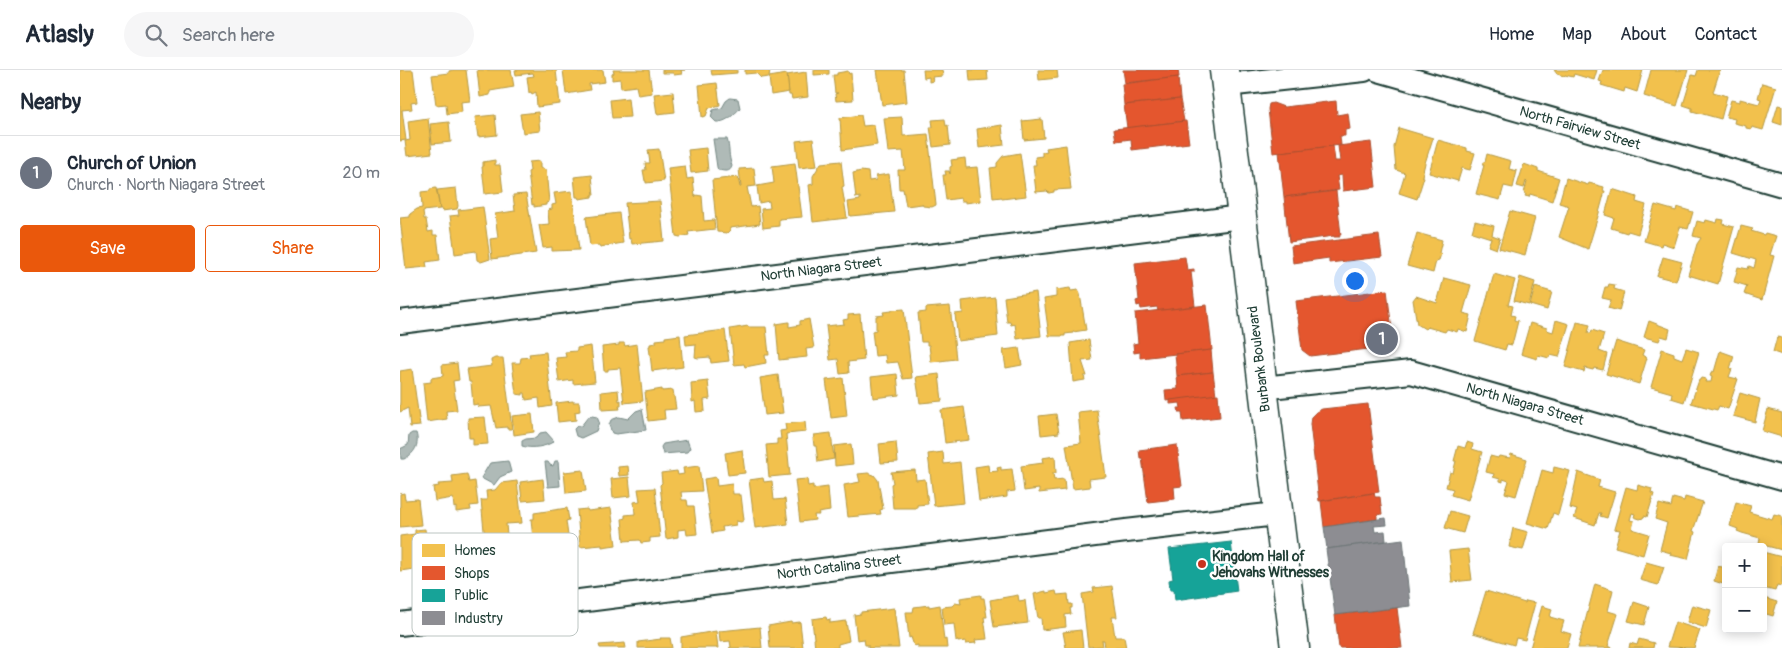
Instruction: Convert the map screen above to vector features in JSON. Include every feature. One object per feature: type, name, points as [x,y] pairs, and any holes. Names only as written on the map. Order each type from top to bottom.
[{"type":"main road","name":"Burbank Boulevard","points":[[1225,77],[1277,514],[1295,648]]},
{"type":"street","points":[[1225,77],[1364,70]]},
{"type":"street","name":"North Fairview Street","points":[[1378,70],[1782,185]]},
{"type":"street","name":"North Niagara Street","points":[[400,322],[1241,217]]},
{"type":"street","name":"North Niagara Street","points":[[1262,388],[1411,372],[1782,478]]},
{"type":"street","name":"North Catalina Street","points":[[578,601],[1126,531],[1277,514]]},
{"type":"shaded area","points":[[730,98],[738,99],[740,108],[726,120],[716,122],[711,117],[713,110],[722,108]]},
{"type":"shaded area","points":[[713,139],[727,139],[732,166],[729,171],[718,170]]},
{"type":"shaded area","points":[[642,409],[646,430],[612,433],[609,425],[611,420],[619,417],[628,419],[636,411]]},
{"type":"shaded area","points":[[588,417],[597,417],[599,422],[596,431],[581,438],[576,436],[574,429],[577,426],[581,426]]},
{"type":"shaded area","points":[[546,432],[554,441],[539,447],[522,446],[522,441],[536,438],[540,433]]},
{"type":"shaded area","points":[[416,433],[417,445],[408,457],[401,459],[400,449],[408,445],[409,435]]},
{"type":"shaded area","points":[[687,440],[690,448],[687,452],[663,454],[661,447],[663,444]]},
{"type":"shaded area","points":[[508,461],[511,472],[500,477],[494,485],[481,478],[490,463]]},
{"type":"shaded area","points":[[555,461],[558,461],[560,486],[548,487],[545,462],[553,466]]},
{"type":"building: Homes","points":[[400,70],[413,70],[417,102],[411,103],[412,109],[402,110],[406,140],[400,141]]},
{"type":"building: Homes","points":[[466,70],[470,101],[461,102],[462,112],[447,114],[446,104],[436,105],[432,75],[449,73],[449,71]]},
{"type":"building: Homes","points":[[477,70],[511,70],[514,87],[490,91],[490,95],[480,97]]},
{"type":"building: Homes","points":[[515,70],[556,70],[560,104],[537,107],[536,92],[529,93],[527,77],[534,76],[533,73],[516,75]]},
{"type":"building: Homes","points":[[563,70],[603,70],[605,82],[589,84],[590,90],[566,94]]},
{"type":"building: Homes","points":[[613,70],[649,70],[652,93],[638,95],[636,86],[621,88],[620,79],[612,80]]},
{"type":"building: Homes","points":[[662,70],[681,70],[682,74],[662,73]]},
{"type":"building: Homes","points":[[711,70],[737,70],[737,73],[712,75]]},
{"type":"building: Homes","points":[[745,70],[770,70],[769,77],[761,78],[756,73],[745,74]]},
{"type":"building: Homes","points":[[814,70],[829,70],[829,74],[814,75]]},
{"type":"building: Homes","points":[[877,70],[904,70],[907,102],[882,105]]},
{"type":"building: Homes","points":[[923,70],[942,70],[943,76],[932,77],[933,81],[929,82],[929,77],[924,78]]},
{"type":"building: Homes","points":[[969,70],[987,70],[988,80],[970,81]]},
{"type":"building: Homes","points":[[1038,70],[1057,70],[1058,78],[1039,80]]},
{"type":"building: Homes","points":[[1554,70],[1597,70],[1594,80],[1574,74],[1573,77],[1564,76],[1557,74]]},
{"type":"building: Homes","points":[[1603,70],[1643,70],[1637,92],[1625,88],[1624,92],[1601,85],[1602,82],[1599,81]]},
{"type":"building: Homes","points":[[1651,70],[1688,70],[1677,106],[1644,96]]},
{"type":"building: Homes","points":[[1698,70],[1720,70],[1713,92],[1727,96],[1721,119],[1692,111],[1692,108],[1683,105],[1692,75],[1696,76]]},
{"type":"building: Homes","points":[[848,71],[849,74],[851,73],[853,100],[836,101],[835,94],[838,93],[835,93],[833,75]]},
{"type":"building: Homes","points":[[806,72],[808,97],[792,99],[791,95],[789,95],[787,75]]},
{"type":"building: Homes","points":[[787,74],[789,92],[771,95],[769,77]]},
{"type":"building: Homes","points":[[717,83],[720,105],[709,108],[706,116],[702,117],[699,85]]},
{"type":"building: Homes","points":[[1762,83],[1776,87],[1763,130],[1752,127],[1751,129],[1746,128],[1746,126],[1734,123],[1735,119],[1726,117],[1731,100],[1740,102],[1740,99],[1759,104],[1761,99],[1758,98]]},
{"type":"building: Homes","points":[[673,92],[675,112],[657,114],[654,94]]},
{"type":"building: Homes","points":[[628,98],[630,117],[612,118],[610,100]]},
{"type":"building: Homes","points":[[1778,105],[1782,106],[1782,125],[1773,122]]},
{"type":"building: Homes","points":[[538,112],[540,131],[523,133],[520,114]]},
{"type":"building: Homes","points":[[495,115],[497,135],[478,137],[475,117]]},
{"type":"building: Homes","points":[[861,115],[863,126],[874,125],[877,145],[842,150],[840,118]]},
{"type":"building: Homes","points":[[902,117],[903,136],[928,134],[936,205],[932,207],[923,206],[922,204],[906,206],[903,189],[899,189],[898,170],[905,170],[903,151],[888,152],[884,118]]},
{"type":"building: Homes","points":[[428,118],[432,153],[407,156],[405,141],[410,140],[408,121]]},
{"type":"building: Homes","points":[[945,119],[946,126],[948,125],[950,145],[933,147],[930,127],[933,127],[932,120]]},
{"type":"building: Homes","points":[[1042,119],[1044,138],[1024,140],[1022,121]]},
{"type":"building: Homes","points":[[449,122],[451,142],[432,144],[430,124]]},
{"type":"building: Homes","points":[[1002,125],[1004,145],[979,148],[977,129]]},
{"type":"building: Homes","points":[[1399,128],[1433,138],[1417,199],[1399,193],[1405,173],[1396,170],[1394,147]]},
{"type":"building: Homes","points":[[813,139],[817,166],[799,168],[796,141]]},
{"type":"building: Homes","points":[[1438,140],[1467,148],[1467,151],[1475,153],[1470,170],[1462,168],[1458,181],[1429,173]]},
{"type":"building: Homes","points":[[1066,145],[1071,189],[1054,190],[1054,192],[1049,193],[1047,191],[1036,192],[1033,165],[1036,165],[1035,157],[1042,156],[1042,152],[1047,151],[1046,148]]},
{"type":"building: Homes","points":[[706,148],[708,171],[691,173],[688,150]]},
{"type":"building: Homes","points":[[659,149],[664,181],[646,183],[643,170],[646,170],[645,163],[650,163],[648,150]]},
{"type":"building: Homes","points":[[1020,153],[1026,196],[1002,199],[1002,197],[993,198],[990,168],[997,167],[997,163],[1003,156]]},
{"type":"building: Homes","points":[[1487,154],[1511,161],[1509,169],[1517,171],[1513,188],[1504,186],[1500,200],[1476,194],[1484,165],[1482,165]]},
{"type":"building: Homes","points":[[965,158],[966,168],[977,167],[981,201],[965,203],[965,201],[961,201],[961,198],[946,200],[943,175],[946,175],[945,171],[949,171],[950,174],[951,160]]},
{"type":"building: Homes","points":[[495,160],[495,165],[500,165],[503,192],[485,194],[483,162]]},
{"type":"building: Homes","points":[[540,161],[540,168],[546,170],[549,202],[546,205],[534,207],[534,204],[532,205],[528,172],[530,171],[529,162]]},
{"type":"building: Homes","points":[[841,161],[844,186],[842,187],[847,218],[813,222],[809,185],[813,184],[813,176],[821,163]]},
{"type":"building: Homes","points":[[795,163],[802,217],[779,219],[779,226],[763,228],[761,209],[770,208],[769,201],[759,203],[757,186],[774,183],[772,166]]},
{"type":"building: Homes","points":[[1524,164],[1559,178],[1552,201],[1530,194],[1529,197],[1525,196],[1526,181],[1524,188],[1517,186]]},
{"type":"building: Homes","points":[[685,166],[687,179],[693,178],[695,197],[696,195],[702,196],[704,221],[714,220],[715,229],[688,232],[689,235],[680,237],[676,236],[668,168]]},
{"type":"building: Homes","points":[[754,168],[756,186],[747,187],[751,207],[758,206],[760,224],[730,228],[727,233],[717,232],[712,180],[738,177],[741,187],[739,169]]},
{"type":"building: Homes","points":[[868,172],[869,181],[876,180],[876,176],[889,174],[894,212],[850,216],[848,202],[860,200],[860,197],[856,198],[853,173]]},
{"type":"building: Homes","points":[[592,175],[594,195],[579,199],[576,197],[574,177]]},
{"type":"building: Homes","points":[[1566,178],[1588,185],[1589,183],[1604,187],[1603,191],[1605,191],[1588,249],[1559,237],[1569,206],[1559,203]]},
{"type":"building: Homes","points":[[436,188],[440,209],[423,211],[428,232],[433,231],[433,235],[437,235],[440,260],[426,262],[427,267],[406,269],[400,218],[410,217],[410,214],[422,208],[421,192]]},
{"type":"building: Homes","points":[[456,188],[457,209],[442,211],[437,190]]},
{"type":"building: Homes","points":[[1612,189],[1637,197],[1636,202],[1646,205],[1638,234],[1611,228],[1614,218],[1605,215]]},
{"type":"building: Homes","points":[[572,191],[579,250],[552,251],[552,247],[543,248],[539,225],[549,224],[548,210],[552,209],[552,205],[556,204],[554,193]]},
{"type":"building: Homes","points":[[526,194],[536,253],[492,259],[490,239],[498,238],[495,214],[515,211],[513,195]]},
{"type":"building: Homes","points":[[660,201],[664,241],[632,244],[631,239],[629,239],[625,203]]},
{"type":"building: Homes","points":[[1655,205],[1676,211],[1677,207],[1693,212],[1688,229],[1680,227],[1674,247],[1662,243],[1661,246],[1644,241]]},
{"type":"building: Homes","points":[[483,207],[490,259],[481,262],[477,260],[476,251],[455,254],[450,216],[459,215],[458,210]]},
{"type":"building: Homes","points":[[1510,211],[1535,218],[1525,255],[1499,248]]},
{"type":"building: Homes","points":[[619,213],[623,243],[600,247],[599,245],[590,246],[586,217]]},
{"type":"building: Homes","points":[[1718,219],[1724,220],[1723,224],[1734,227],[1718,284],[1688,275],[1697,244],[1701,238],[1693,236],[1697,221],[1705,223],[1706,220],[1717,223]]},
{"type":"building: Homes","points":[[1475,221],[1494,226],[1492,235],[1500,238],[1496,249],[1488,246],[1491,238],[1472,232]]},
{"type":"building: Homes","points":[[1741,226],[1753,229],[1751,231],[1764,235],[1765,233],[1776,236],[1770,255],[1774,256],[1762,300],[1744,294],[1747,286],[1734,282],[1738,267],[1748,269],[1749,266],[1754,268],[1756,260],[1733,253]]},
{"type":"building: Homes","points":[[1417,233],[1442,240],[1439,253],[1441,254],[1439,260],[1436,261],[1433,273],[1407,266]]},
{"type":"building: Homes","points":[[1663,257],[1682,262],[1676,281],[1657,276]]},
{"type":"building: Homes","points":[[1494,274],[1515,280],[1508,305],[1513,306],[1511,315],[1515,316],[1514,320],[1518,321],[1512,345],[1507,344],[1505,350],[1475,341]]},
{"type":"building: Homes","points":[[1520,277],[1535,282],[1529,305],[1514,301]]},
{"type":"building: Homes","points":[[1444,278],[1471,285],[1463,313],[1471,315],[1467,332],[1458,329],[1457,332],[1447,329],[1445,332],[1427,327],[1425,329],[1417,324],[1413,300],[1416,296],[1437,303]]},
{"type":"building: Homes","points":[[1609,284],[1615,285],[1614,289],[1624,292],[1619,311],[1608,308],[1611,300],[1602,298],[1605,287],[1608,287]]},
{"type":"building: Homes","points":[[1535,287],[1552,292],[1547,310],[1530,305]]},
{"type":"building: Homes","points":[[1070,288],[1071,291],[1078,290],[1080,294],[1086,330],[1065,334],[1065,336],[1049,336],[1044,299],[1056,297],[1056,290]]},
{"type":"building: Homes","points":[[1036,292],[1041,336],[1017,339],[1015,324],[1011,325],[1010,322],[1007,322],[1004,297]]},
{"type":"building: Homes","points":[[995,297],[998,336],[958,341],[955,314],[963,313],[962,301]]},
{"type":"building: Homes","points":[[950,306],[956,359],[931,362],[929,345],[927,345],[927,342],[921,342],[918,313],[926,312],[926,308]]},
{"type":"building: Homes","points":[[904,309],[912,378],[903,379],[898,362],[886,363],[885,355],[875,356],[872,331],[876,330],[876,316],[884,315],[883,312]]},
{"type":"building: Homes","points":[[860,314],[864,360],[848,362],[849,373],[840,374],[838,359],[830,360],[826,326],[844,324],[843,320],[848,319],[848,315]]},
{"type":"building: Homes","points":[[809,319],[814,348],[806,349],[807,357],[779,360],[776,324],[789,322],[789,327],[800,325],[800,321]]},
{"type":"building: Homes","points":[[1556,320],[1569,324],[1559,357],[1550,355],[1549,358],[1538,355],[1537,359],[1521,354],[1530,323],[1547,328],[1547,330],[1553,332]]},
{"type":"building: Homes","points":[[1649,321],[1670,329],[1668,338],[1661,336],[1659,341],[1644,337]]},
{"type":"building: Homes","points":[[1577,322],[1590,325],[1588,333],[1591,333],[1592,330],[1604,334],[1599,351],[1607,354],[1603,370],[1585,368],[1584,372],[1565,367]]},
{"type":"building: Homes","points":[[748,326],[766,327],[769,355],[765,355],[766,363],[745,367],[744,364],[734,365],[730,329]]},
{"type":"building: Homes","points":[[725,330],[729,361],[711,363],[710,357],[695,357],[696,344],[686,345],[685,335]]},
{"type":"building: Homes","points":[[680,335],[683,367],[652,371],[650,344],[656,343],[656,340],[665,339],[665,337]]},
{"type":"building: Homes","points":[[1777,337],[1782,338],[1782,355],[1773,352]]},
{"type":"building: Homes","points":[[1089,340],[1092,360],[1082,361],[1087,376],[1084,376],[1085,380],[1073,382],[1070,343]]},
{"type":"building: Homes","points":[[1616,341],[1644,350],[1642,355],[1647,358],[1639,384],[1606,374]]},
{"type":"building: Homes","points":[[619,343],[624,343],[625,346],[637,344],[643,401],[624,403],[620,368],[604,371],[602,347],[619,345]]},
{"type":"building: Homes","points":[[591,346],[595,382],[573,384],[573,380],[559,382],[556,358],[566,357],[565,352],[577,351],[577,348]]},
{"type":"building: Homes","points":[[1019,348],[1022,365],[1006,368],[1003,350]]},
{"type":"building: Homes","points":[[1686,348],[1699,352],[1684,402],[1671,398],[1672,393],[1651,387],[1662,349],[1674,353],[1674,356],[1682,359]]},
{"type":"building: Homes","points":[[1720,351],[1734,356],[1729,377],[1738,379],[1728,409],[1719,406],[1717,410],[1691,403],[1699,380],[1701,378],[1706,379],[1705,382],[1711,382],[1712,377],[1710,376],[1712,371],[1714,372]]},
{"type":"building: Homes","points":[[546,352],[552,406],[540,408],[539,398],[526,400],[525,393],[523,395],[516,394],[512,363],[520,363],[521,358],[530,357],[529,354]]},
{"type":"building: Homes","points":[[503,358],[512,429],[507,429],[507,427],[496,428],[491,406],[478,407],[478,404],[473,405],[471,382],[469,382],[467,369],[492,366],[491,360]]},
{"type":"building: Homes","points":[[457,363],[459,380],[453,381],[457,410],[446,411],[447,419],[427,422],[423,383],[431,382],[431,378],[443,376],[442,365]]},
{"type":"building: Homes","points":[[412,369],[420,426],[410,427],[408,408],[400,412],[400,371]]},
{"type":"building: Homes","points":[[897,374],[899,395],[873,398],[871,377]]},
{"type":"building: Homes","points":[[939,374],[942,401],[920,403],[916,377]]},
{"type":"building: Homes","points":[[778,375],[783,413],[765,415],[760,378]]},
{"type":"building: Homes","points":[[843,378],[847,416],[831,418],[826,380]]},
{"type":"building: Homes","points":[[708,381],[710,399],[704,400],[705,411],[696,412],[695,401],[692,402],[691,383]]},
{"type":"building: Homes","points":[[662,389],[662,391],[673,390],[676,409],[664,410],[665,419],[648,421],[645,392]]},
{"type":"building: Homes","points":[[618,390],[619,401],[621,400],[620,409],[602,410],[601,392]]},
{"type":"building: Homes","points":[[1740,393],[1760,399],[1755,422],[1733,416]]},
{"type":"building: Homes","points":[[579,402],[580,411],[575,412],[576,420],[558,422],[556,403]]},
{"type":"building: Homes","points":[[964,407],[969,440],[945,443],[941,410]]},
{"type":"building: Homes","points":[[1768,409],[1782,413],[1782,437],[1762,431]]},
{"type":"building: Homes","points":[[1097,410],[1106,477],[1089,479],[1090,487],[1073,489],[1066,445],[1081,443],[1078,412]]},
{"type":"building: Homes","points":[[532,414],[534,432],[514,435],[512,416]]},
{"type":"building: Homes","points":[[1056,414],[1059,433],[1041,435],[1039,416]]},
{"type":"building: Homes","points":[[485,417],[488,444],[473,445],[473,438],[469,438],[468,418]]},
{"type":"building: Homes","points":[[805,422],[806,432],[786,434],[790,475],[769,477],[766,445],[777,444],[777,439],[781,439],[780,431],[786,430],[785,424]]},
{"type":"building: Homes","points":[[831,433],[834,459],[818,462],[816,446],[814,446],[814,435]]},
{"type":"building: Homes","points":[[896,442],[898,462],[881,463],[879,444]]},
{"type":"building: Homes","points":[[1467,442],[1473,444],[1472,449],[1482,452],[1468,500],[1451,495],[1453,489],[1446,487],[1450,472],[1453,473],[1458,446],[1465,448]]},
{"type":"building: Homes","points":[[851,444],[853,464],[835,466],[834,446]]},
{"type":"building: Homes","points":[[742,450],[745,473],[728,475],[725,453]]},
{"type":"building: Homes","points":[[943,452],[944,464],[960,462],[964,503],[934,506],[928,454]]},
{"type":"building: Homes","points":[[1511,454],[1527,459],[1516,496],[1505,493],[1509,481],[1503,479],[1503,482],[1500,481],[1500,479],[1493,477],[1494,474],[1486,472],[1490,456],[1510,458]]},
{"type":"building: Homes","points":[[1055,456],[1056,473],[1053,473],[1054,480],[1064,479],[1065,490],[1039,493],[1039,489],[1024,491],[1021,466],[1043,463],[1042,458]]},
{"type":"building: Homes","points":[[988,465],[989,472],[998,471],[997,468],[1001,467],[1001,470],[1012,469],[1015,491],[1007,492],[1007,497],[979,501],[975,467]]},
{"type":"building: Homes","points":[[628,466],[629,475],[619,476],[618,467]]},
{"type":"building: Homes","points":[[699,466],[702,491],[681,492],[682,500],[687,500],[688,506],[694,506],[697,534],[687,535],[686,529],[678,530],[678,537],[666,539],[660,485],[662,483],[661,473],[677,471],[678,475],[684,474],[683,468]]},
{"type":"building: Homes","points":[[1554,467],[1570,471],[1558,515],[1553,513],[1548,529],[1527,523],[1542,470],[1553,473]]},
{"type":"building: Homes","points":[[583,470],[586,491],[566,493],[564,472]]},
{"type":"building: Homes","points":[[915,470],[916,480],[925,479],[928,504],[917,505],[917,508],[893,508],[891,472]]},
{"type":"building: Homes","points":[[1578,472],[1600,480],[1598,487],[1615,492],[1607,518],[1600,516],[1601,513],[1599,513],[1595,525],[1574,518],[1577,510],[1570,508]]},
{"type":"building: Homes","points":[[868,473],[874,475],[878,480],[883,509],[880,510],[881,514],[848,517],[844,485],[860,482],[858,474]]},
{"type":"building: Homes","points":[[467,474],[469,482],[475,481],[478,505],[470,506],[471,510],[456,512],[453,498],[435,501],[433,487],[439,486],[438,484],[453,483],[452,476]]},
{"type":"building: Homes","points":[[629,477],[631,496],[613,498],[611,479]]},
{"type":"building: Homes","points":[[716,477],[717,486],[732,484],[733,494],[741,495],[744,520],[741,522],[736,521],[736,525],[722,527],[723,531],[712,533],[704,479]]},
{"type":"building: Homes","points":[[763,478],[764,482],[772,481],[774,500],[785,499],[788,524],[755,528],[749,480]]},
{"type":"building: Homes","points":[[543,479],[545,499],[522,501],[520,482]]},
{"type":"building: Homes","points":[[807,479],[808,486],[813,485],[813,489],[828,487],[830,511],[814,515],[815,520],[800,522],[795,480]]},
{"type":"building: Homes","points":[[517,481],[522,523],[506,524],[507,533],[484,533],[481,500],[487,500],[486,491],[495,490],[501,483]]},
{"type":"building: Homes","points":[[1638,485],[1652,489],[1651,493],[1654,494],[1647,517],[1644,516],[1640,519],[1634,517],[1635,514],[1632,513],[1630,520],[1634,521],[1632,529],[1649,534],[1643,555],[1615,547],[1620,530],[1614,529],[1626,487],[1637,490]]},
{"type":"building: Homes","points":[[655,488],[660,537],[650,538],[650,542],[641,543],[640,540],[624,541],[622,519],[625,518],[625,515],[635,514],[634,502],[640,501],[638,489]]},
{"type":"building: Homes","points":[[404,493],[405,500],[418,499],[421,525],[400,527],[400,494]]},
{"type":"building: Homes","points":[[1685,497],[1703,502],[1693,531],[1695,532],[1688,559],[1670,555],[1671,553],[1660,550],[1667,523],[1655,519],[1659,504],[1671,507],[1673,498],[1684,501]]},
{"type":"building: Homes","points":[[1736,502],[1751,506],[1749,512],[1772,519],[1774,514],[1782,516],[1782,550],[1767,546],[1767,543],[1759,543],[1760,538],[1737,531],[1738,529],[1730,526]]},
{"type":"building: Homes","points":[[567,508],[569,520],[566,521],[568,533],[532,533],[531,519],[534,519],[534,513]]},
{"type":"building: Homes","points":[[611,508],[616,545],[580,547],[577,510],[587,509],[588,511]]},
{"type":"building: Homes","points":[[1450,511],[1468,516],[1463,533],[1445,528]]},
{"type":"building: Homes","points":[[1513,528],[1528,532],[1523,550],[1509,547]]},
{"type":"building: Homes","points":[[425,529],[425,533],[415,533],[415,530]]},
{"type":"building: Homes","points":[[412,534],[412,569],[400,571],[400,536]]},
{"type":"building: Homes","points":[[1468,549],[1472,580],[1452,582],[1449,551]]},
{"type":"building: Homes","points":[[1767,553],[1782,557],[1782,586],[1777,585],[1775,591],[1767,589]]},
{"type":"building: Homes","points":[[1646,562],[1664,567],[1658,585],[1640,580]]},
{"type":"building: Homes","points":[[1718,566],[1722,567],[1722,584],[1714,581]]},
{"type":"building: Homes","points":[[1595,584],[1613,590],[1608,611],[1618,614],[1608,646],[1613,648],[1578,648]]},
{"type":"building: Homes","points":[[1112,586],[1117,617],[1112,617],[1115,637],[1124,637],[1126,648],[1105,648],[1104,640],[1102,640],[1103,646],[1088,647],[1082,594],[1094,592],[1093,588]]},
{"type":"building: Homes","points":[[1046,591],[1046,593],[1056,591],[1057,595],[1068,594],[1069,604],[1072,604],[1072,608],[1070,608],[1071,614],[1065,615],[1066,627],[1042,630],[1041,618],[1038,618],[1034,594]]},
{"type":"building: Homes","points":[[1486,591],[1525,603],[1526,601],[1535,603],[1525,640],[1516,638],[1514,645],[1473,633]]},
{"type":"building: Homes","points":[[981,595],[981,598],[984,598],[987,617],[984,617],[987,639],[975,640],[976,643],[966,644],[966,641],[956,641],[954,624],[944,625],[942,607],[952,606],[955,603],[961,604],[960,598]]},
{"type":"building: Homes","points":[[1018,595],[1019,601],[1025,600],[1028,623],[994,627],[990,600]]},
{"type":"building: Homes","points":[[1767,599],[1777,602],[1773,616],[1767,614]]},
{"type":"building: Homes","points":[[1634,602],[1649,607],[1644,625],[1628,621]]},
{"type":"building: Homes","points":[[929,605],[929,607],[940,605],[944,640],[946,639],[947,648],[918,648],[918,645],[914,646],[911,637],[909,638],[906,612],[913,612],[914,607]]},
{"type":"building: Homes","points":[[1692,605],[1711,610],[1706,628],[1687,622]]},
{"type":"building: Homes","points":[[1542,606],[1552,609],[1550,617],[1564,621],[1561,631],[1571,634],[1567,648],[1530,648]]},
{"type":"building: Homes","points":[[894,608],[899,648],[868,648],[868,645],[865,645],[864,639],[857,640],[854,615],[861,614],[861,612]]},
{"type":"building: Homes","points":[[826,617],[827,620],[830,619],[830,623],[846,621],[849,641],[838,644],[838,648],[815,648],[812,619]]},
{"type":"building: Homes","points":[[800,622],[803,648],[770,648],[768,626]]},
{"type":"building: Homes","points":[[1675,622],[1700,630],[1694,648],[1667,647]]},
{"type":"building: Homes","points":[[760,627],[762,648],[729,648],[731,647],[730,641],[720,642],[719,631]]},
{"type":"building: Homes","points":[[1081,630],[1083,648],[1066,648],[1063,632]]},
{"type":"building: Homes","points":[[716,631],[718,648],[681,648],[681,637]]},
{"type":"building: Homes","points":[[670,638],[672,648],[638,648],[638,642]]},
{"type":"building: Homes","points":[[1639,639],[1654,643],[1653,648],[1629,648],[1630,643],[1637,645]]},
{"type":"building: Homes","points":[[625,643],[626,648],[600,648],[599,645]]},
{"type":"building: Shops","points":[[1123,70],[1178,70],[1179,77],[1125,83]]},
{"type":"building: Shops","points":[[1178,77],[1180,99],[1124,105],[1122,84]]},
{"type":"building: Shops","points":[[1180,99],[1184,121],[1127,128],[1124,105]]},
{"type":"building: Shops","points":[[1336,101],[1337,115],[1348,113],[1350,129],[1345,130],[1345,136],[1340,136],[1341,145],[1273,153],[1269,104],[1273,103],[1284,107]]},
{"type":"building: Shops","points":[[1186,121],[1189,143],[1132,150],[1131,139],[1116,141],[1114,129]]},
{"type":"building: Shops","points":[[1371,142],[1376,187],[1343,191],[1342,175],[1337,176],[1339,190],[1284,197],[1279,152],[1333,146],[1335,161],[1340,161],[1338,146]]},
{"type":"building: Shops","points":[[1336,191],[1340,237],[1334,236],[1289,242],[1284,197]]},
{"type":"building: Shops","points":[[1379,235],[1382,257],[1329,263],[1329,258],[1293,263],[1291,246]]},
{"type":"building: Shops","points":[[1185,257],[1187,270],[1194,269],[1194,272],[1191,272],[1195,306],[1158,311],[1157,307],[1141,309],[1140,305],[1137,306],[1136,301],[1139,300],[1135,263]]},
{"type":"building: Shops","points":[[1387,290],[1394,346],[1310,356],[1302,350],[1296,301]]},
{"type":"building: Shops","points":[[1207,305],[1212,350],[1140,358],[1140,352],[1134,353],[1133,344],[1138,343],[1135,313]]},
{"type":"building: Shops","points":[[1211,350],[1213,372],[1177,376],[1175,354]]},
{"type":"building: Shops","points":[[1213,372],[1216,395],[1166,401],[1165,390],[1178,389],[1177,376]]},
{"type":"building: Shops","points":[[1218,394],[1220,417],[1183,421],[1182,412],[1179,412],[1178,408],[1181,408],[1180,403],[1170,404],[1170,400]]},
{"type":"building: Shops","points":[[1368,404],[1379,492],[1319,501],[1310,424],[1311,417],[1322,409]]},
{"type":"building: Shops","points":[[1177,445],[1182,486],[1174,487],[1175,499],[1148,502],[1142,458],[1140,458],[1139,450]]},
{"type":"building: Shops","points":[[1374,493],[1375,497],[1380,497],[1382,514],[1377,515],[1377,519],[1324,527],[1321,501]]},
{"type":"building: Shops","points":[[1397,608],[1402,648],[1339,648],[1335,615]]},
{"type":"building: Public","name":"Kingdom Hall of Jehovahs Witnesses","points":[[1231,542],[1237,591],[1175,600],[1174,590],[1170,590],[1169,580],[1173,579],[1169,549]]},
{"type":"building: Industry","points":[[1386,518],[1387,525],[1374,526],[1375,532],[1385,531],[1386,541],[1327,549],[1324,527]]},
{"type":"building: Industry","points":[[1403,539],[1410,606],[1335,615],[1326,549]]},
{"type":"place","name":"Church of Union","points":[[1382,339]]},
{"type":"place","name":"Kingdom Hall of Jehovahs Witnesses","points":[[1202,564]]}]
